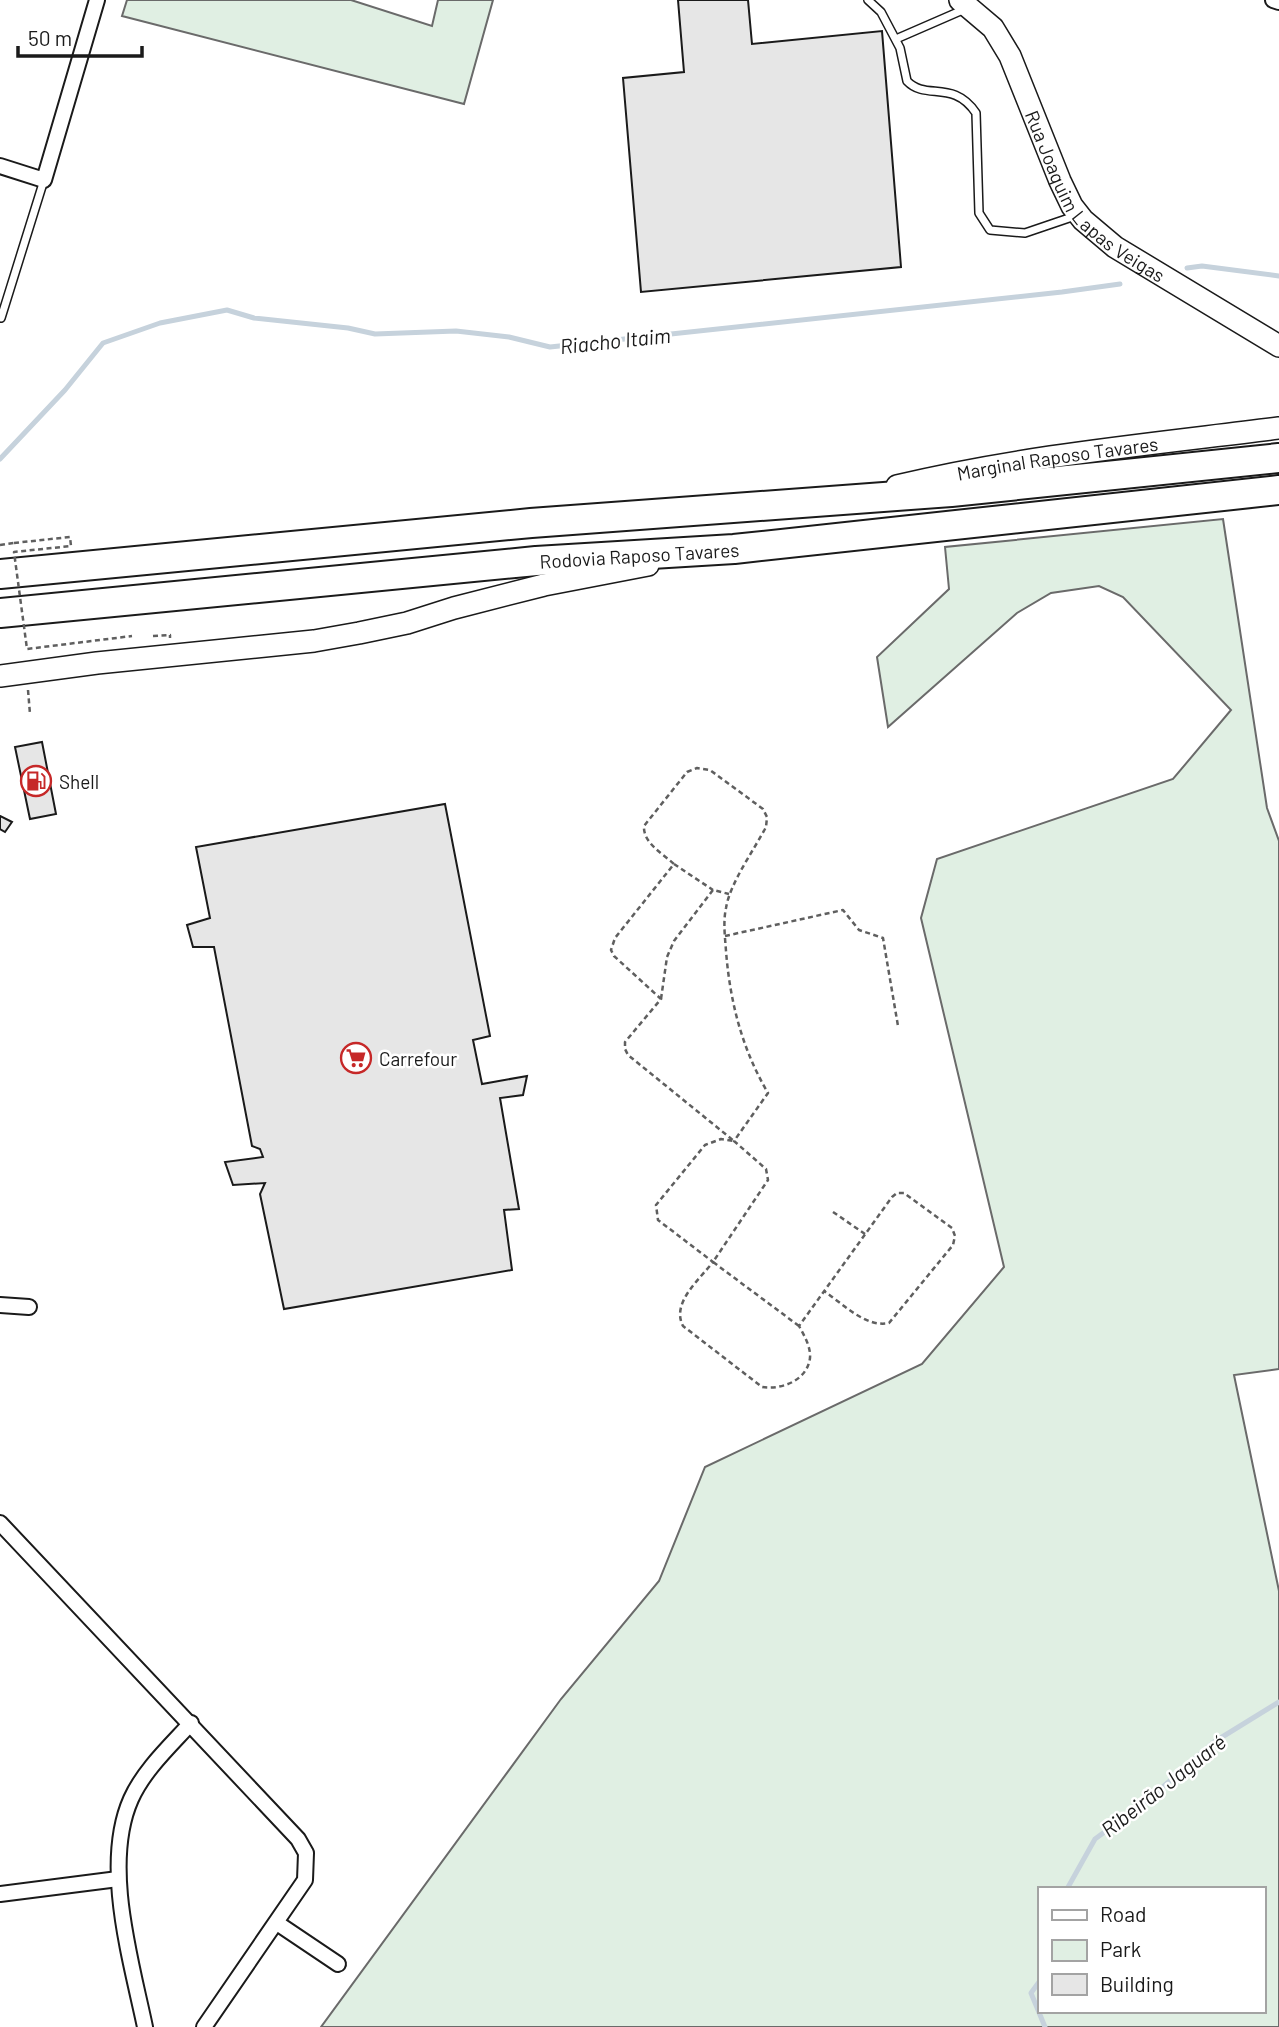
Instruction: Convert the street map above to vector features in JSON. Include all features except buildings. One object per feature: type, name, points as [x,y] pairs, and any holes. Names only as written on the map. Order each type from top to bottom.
[{"type":"highway","name":"Rodovia Raposo Tavares","points":[[0,574],[531,523],[951,492],[1279,458]]},
{"type":"highway","name":"Rodovia Raposo Tavares","points":[[0,613],[536,561],[734,549],[1279,490]]},
{"type":"main road","name":"Rua Joaquim Lapas Veigas","points":[[965,3],[993,28],[1010,56],[1060,181],[1079,215],[1115,247],[1277,342]]},
{"type":"main road","name":"Marginal Raposo Tavares","points":[[838,501],[949,474],[1166,441],[1279,428]]},
{"type":"main road","points":[[0,676],[97,663],[314,641],[407,623],[544,585],[734,549]]},
{"type":"street","points":[[0,166],[44,180],[97,0]]},
{"type":"street","points":[[1273,0],[1279,2]]},
{"type":"street","points":[[0,1305],[29,1307]]},
{"type":"street","points":[[0,1523],[299,1839],[306,1853],[304,1880],[204,2027]]},
{"type":"street","points":[[145,2027],[118,1879],[119,1832],[131,1798],[152,1767],[191,1723]]},
{"type":"street","points":[[0,1894],[118,1879]]},
{"type":"street","points":[[277,1923],[338,1964]]},
{"type":"lane","points":[[869,0],[881,12],[900,48],[907,81],[912,86],[960,96],[976,113],[979,213],[990,230],[1025,233],[1079,215]]},
{"type":"lane","points":[[896,40],[965,3]]},
{"type":"lane","points":[[1,318],[44,180]]},
{"type":"path","points":[[0,545],[70,537],[71,546],[14,552],[27,649],[132,636]]},
{"type":"path","points":[[153,636],[158,636]]},
{"type":"path","points":[[27,685],[30,714]]},
{"type":"path","points":[[730,895],[713,890],[674,864],[648,841],[644,833],[644,825],[687,772],[697,768],[710,769],[763,809],[767,817],[766,827],[730,895],[726,908],[724,936],[734,1012],[746,1050],[768,1093],[734,1141]]},
{"type":"path","points":[[661,999],[614,956],[611,950],[615,938],[674,864]]},
{"type":"path","points":[[713,890],[674,942],[667,957],[661,999],[625,1042],[625,1049],[628,1055],[734,1141],[766,1169],[768,1180],[713,1262],[684,1299],[679,1318],[683,1326],[762,1387],[774,1389],[789,1384],[806,1369],[810,1358],[809,1347],[799,1326],[713,1262],[658,1220],[656,1205],[705,1145],[721,1139],[734,1141]]},
{"type":"path","points":[[724,936],[843,910],[859,930],[883,938],[898,1026]]},
{"type":"path","points":[[799,1326],[824,1291],[865,1235],[892,1197],[897,1193],[904,1193],[952,1228],[955,1236],[953,1245],[889,1323],[880,1325],[869,1322],[824,1291]]},
{"type":"path","points":[[834,1212],[865,1235]]},
{"type":"green space","points":[[127,0],[351,0],[432,26],[438,0],[493,0],[464,104],[122,16]]},
{"type":"green space","points":[[1223,519],[1267,808],[1279,841],[1279,1369],[1234,1375],[1279,1591],[1279,2027],[321,2027],[561,1699],[659,1581],[705,1467],[922,1364],[1004,1267],[921,918],[937,859],[1173,779],[1231,710],[1123,597],[1099,586],[1051,593],[1017,613],[888,727],[877,657],[949,589],[945,547]]},
{"type":"waterway","name":"Riacho Itaim","points":[[1187,268],[1202,266],[1279,276]]},
{"type":"waterway","name":"Riacho Itaim","points":[[0,459],[65,390],[103,343],[160,323],[227,310],[254,318],[348,328],[375,334],[456,331],[509,337],[550,347],[1120,284]]},
{"type":"waterway","name":"Ribeirão Jaguaré","points":[[1068,1887],[1095,1839],[1148,1800],[1214,1742],[1279,1702]]},
{"type":"waterway","name":"Ribeirão Jaguaré","points":[[1038,1983],[1031,1993],[1038,2010]]},
{"type":"waterway","name":"Ribeirão Jaguaré","points":[[1039,2013],[1045,2027]]},
{"type":"place","name":"Shell","points":[[36,781]]},
{"type":"place","name":"Carrefour","points":[[356,1058]]}]
